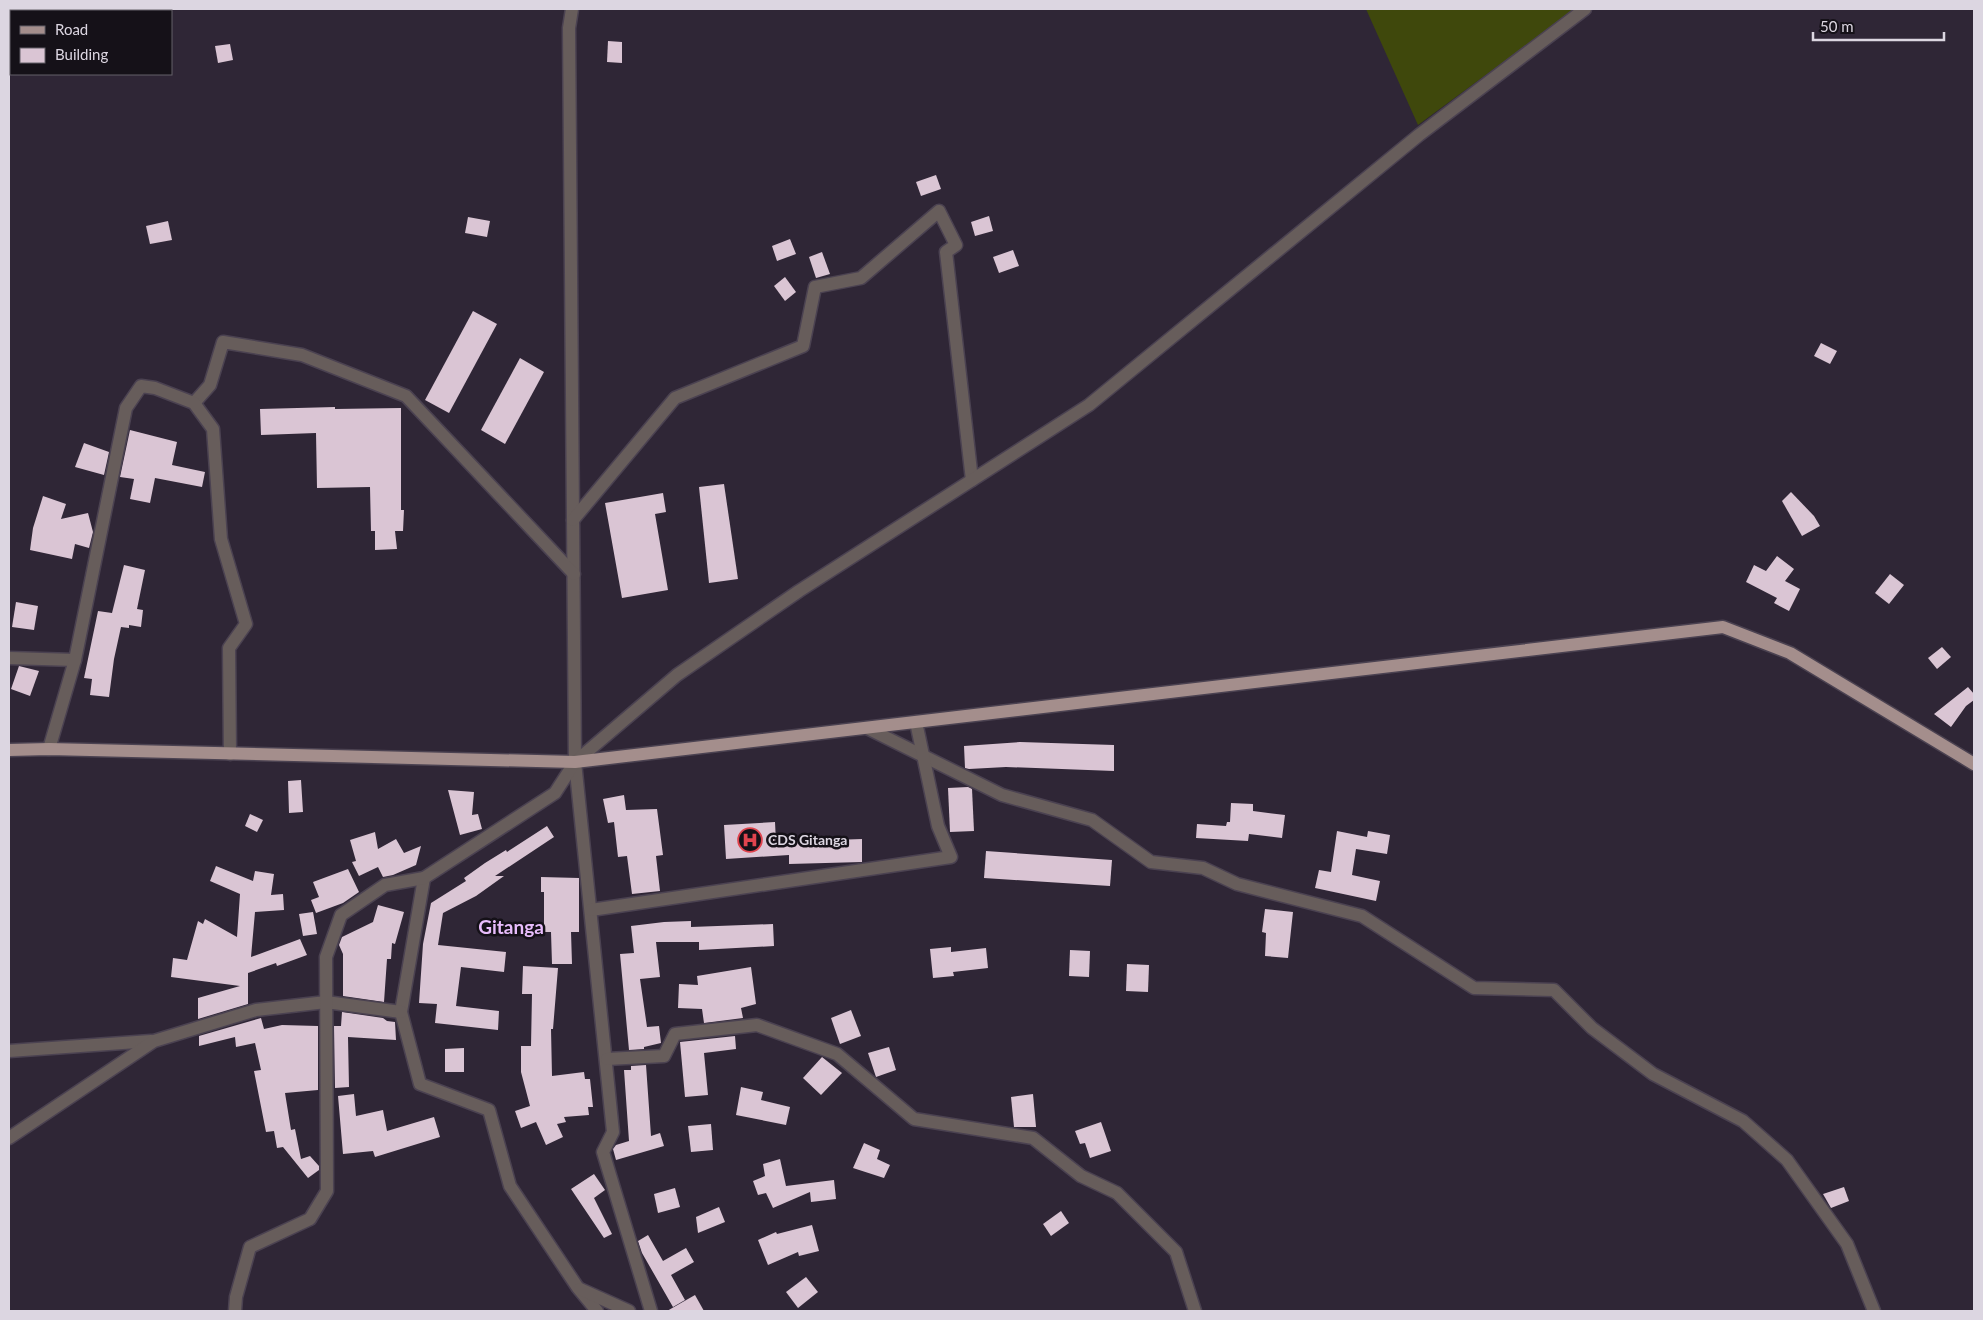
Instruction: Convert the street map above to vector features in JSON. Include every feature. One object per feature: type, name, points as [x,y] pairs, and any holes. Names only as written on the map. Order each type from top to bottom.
[{"type":"main road","points":[[9,750],[49,749],[575,762],[1723,627],[1790,652],[1974,764]]},
{"type":"street","points":[[572,9],[569,28],[575,762],[613,1132],[603,1152],[651,1311]]},
{"type":"street","points":[[235,1311],[236,1297],[250,1247],[310,1219],[327,1191],[326,957],[341,915],[385,885],[424,878],[555,793],[575,762],[677,675],[799,591],[1089,405],[1419,135],[1585,9]]},
{"type":"street","points":[[573,520],[675,398],[803,346],[815,287],[861,278],[939,211],[956,245],[946,252],[972,480]]},
{"type":"street","points":[[194,403],[210,385],[224,342],[302,355],[406,396],[574,574]]},
{"type":"street","points":[[49,749],[74,660],[126,408],[141,386],[156,388],[194,403],[213,429],[221,539],[246,624],[230,648],[230,754]]},
{"type":"street","points":[[9,658],[74,660]]},
{"type":"street","points":[[591,910],[951,857],[938,826],[916,722]]},
{"type":"street","points":[[867,728],[1002,795],[1092,820],[1151,862],[1203,868],[1237,884],[1362,916],[1474,988],[1554,990],[1592,1028],[1654,1074],[1744,1121],[1787,1160],[1847,1244],[1874,1311]]},
{"type":"street","points":[[424,878],[401,1012],[420,1084],[489,1110],[510,1186],[578,1288],[597,1311]]},
{"type":"street","points":[[9,1051],[154,1041],[256,1010],[326,1002],[401,1012]]},
{"type":"street","points":[[607,1059],[664,1056],[676,1034],[757,1025],[837,1054],[914,1118],[1033,1138],[1081,1176],[1117,1193],[1176,1252],[1195,1311]]},
{"type":"street","points":[[9,1138],[154,1041]]},
{"type":"street","points":[[578,1288],[629,1311]]},
{"type":"green space","points":[[1366,9],[1575,9],[1418,125]]},
{"type":"building","points":[[608,41],[622,42],[622,63],[607,62]]},
{"type":"building","points":[[230,44],[233,60],[218,63],[215,46]]},
{"type":"building","points":[[936,175],[941,189],[921,196],[916,182]]},
{"type":"building","points":[[989,216],[993,231],[975,236],[971,222]]},
{"type":"building","points":[[468,217],[490,221],[487,237],[465,233]]},
{"type":"building","points":[[168,221],[172,240],[150,244],[146,226]]},
{"type":"building","points":[[790,239],[796,254],[777,261],[772,246]]},
{"type":"building","points":[[1013,250],[1019,266],[999,273],[993,257]]},
{"type":"building","points":[[822,252],[830,274],[816,278],[809,257]]},
{"type":"building","points":[[785,277],[796,292],[785,301],[774,286]]},
{"type":"building","points":[[473,311],[497,324],[449,413],[425,400]]},
{"type":"building","points":[[1821,343],[1837,351],[1830,364],[1814,356]]},
{"type":"building","points":[[520,358],[544,372],[505,444],[481,430]]},
{"type":"building","points":[[335,407],[335,409],[401,408],[401,510],[404,510],[403,531],[395,531],[397,549],[375,550],[375,531],[371,531],[370,487],[317,488],[316,433],[261,435],[260,409]]},
{"type":"building","points":[[130,430],[177,442],[172,465],[205,472],[202,487],[155,478],[150,503],[130,499],[134,479],[120,477]]},
{"type":"building","points":[[84,443],[109,452],[104,475],[75,467]]},
{"type":"building","points":[[724,484],[738,579],[709,583],[699,487]]},
{"type":"building","points":[[1791,492],[1814,516],[1820,526],[1802,536],[1782,501]]},
{"type":"building","points":[[663,493],[666,512],[655,514],[668,590],[622,598],[605,503]]},
{"type":"building","points":[[43,496],[66,504],[61,519],[88,513],[93,532],[89,548],[75,544],[72,559],[30,550],[33,528]]},
{"type":"building","points":[[1777,556],[1794,569],[1785,581],[1800,589],[1789,611],[1774,603],[1777,598],[1746,582],[1754,565],[1766,571]]},
{"type":"building","points":[[124,565],[145,570],[137,609],[143,610],[141,627],[129,625],[129,628],[121,627],[109,697],[90,695],[92,679],[84,678],[98,611],[112,613]]},
{"type":"building","points":[[1890,574],[1904,585],[1889,604],[1875,593]]},
{"type":"building","points":[[16,602],[38,606],[34,630],[12,627]]},
{"type":"building","points":[[1942,647],[1951,657],[1937,669],[1928,658]]},
{"type":"building","points":[[19,666],[39,671],[30,696],[11,689]]},
{"type":"building","points":[[1968,687],[1974,694],[1974,700],[1966,706],[1951,727],[1934,714]]},
{"type":"building","points":[[1020,742],[1114,745],[1114,771],[1006,767],[965,768],[964,746]]},
{"type":"building","points":[[301,780],[303,812],[289,813],[288,781]]},
{"type":"building","points":[[968,787],[972,789],[974,831],[950,832],[948,788]]},
{"type":"building","points":[[448,790],[474,792],[472,815],[478,814],[482,829],[460,835]]},
{"type":"building","points":[[624,795],[626,810],[657,809],[663,855],[656,856],[660,891],[632,894],[627,856],[618,857],[614,822],[608,823],[603,799]]},
{"type":"building","points":[[1231,803],[1253,804],[1253,811],[1285,815],[1282,838],[1249,834],[1248,841],[1196,838],[1197,824],[1226,826],[1227,822],[1230,822]]},
{"type":"building","points":[[250,814],[263,820],[257,832],[245,826]]},
{"type":"building","points":[[775,822],[776,842],[862,839],[862,862],[789,864],[789,855],[726,859],[724,825]]},
{"type":"building","points":[[547,826],[554,837],[495,876],[504,876],[476,896],[443,913],[438,945],[506,952],[504,972],[461,967],[456,1006],[499,1011],[498,1030],[435,1023],[437,1004],[419,1003],[423,944],[431,903],[466,881],[464,878],[485,863],[506,850],[507,852]]},
{"type":"building","points":[[1337,831],[1367,837],[1368,831],[1390,835],[1387,854],[1356,849],[1352,875],[1380,881],[1376,901],[1315,888],[1319,870],[1331,872]]},
{"type":"building","points":[[375,832],[378,849],[396,839],[404,853],[421,846],[416,865],[393,875],[383,877],[378,867],[359,876],[352,862],[356,861],[350,840]]},
{"type":"building","points":[[986,851],[1112,860],[1110,886],[984,878]]},
{"type":"building","points":[[216,866],[253,881],[255,871],[274,874],[271,895],[283,894],[284,910],[255,912],[251,957],[300,939],[307,955],[277,966],[276,963],[248,973],[248,1004],[198,1019],[198,998],[240,986],[171,977],[173,958],[187,960],[198,921],[203,924],[205,919],[237,937],[240,894],[210,881]]},
{"type":"building","points":[[348,869],[359,892],[343,903],[316,913],[311,900],[319,897],[313,882]]},
{"type":"building","points":[[541,877],[579,878],[579,932],[571,932],[572,964],[552,964],[551,932],[544,932],[544,892],[541,892]]},
{"type":"building","points":[[378,905],[404,912],[395,944],[392,943],[391,959],[387,959],[384,1002],[343,996],[343,954],[339,945],[342,937],[373,922]]},
{"type":"building","points":[[1265,909],[1293,912],[1288,958],[1265,956],[1266,933],[1262,932]]},
{"type":"building","points":[[313,912],[317,934],[303,936],[299,914]]},
{"type":"building","points":[[691,921],[691,927],[773,924],[774,946],[699,950],[699,942],[656,942],[660,977],[640,979],[647,1027],[659,1026],[661,1043],[644,1047],[644,1049],[629,1050],[620,954],[634,953],[631,926]]},
{"type":"building","points":[[951,947],[951,952],[986,948],[988,968],[953,972],[954,976],[933,978],[930,949]]},
{"type":"building","points":[[1070,950],[1090,951],[1089,977],[1069,976]]},
{"type":"building","points":[[1127,964],[1149,965],[1148,992],[1126,991]]},
{"type":"building","points":[[523,966],[558,968],[553,1029],[551,1029],[552,1076],[584,1072],[585,1079],[590,1079],[593,1107],[588,1107],[589,1115],[564,1117],[566,1122],[557,1124],[563,1137],[546,1145],[536,1122],[521,1128],[515,1111],[530,1106],[521,1072],[521,1046],[531,1046],[532,994],[522,994]]},
{"type":"building","points":[[751,967],[756,1004],[741,1008],[743,1018],[704,1023],[702,1009],[678,1008],[679,984],[698,985],[697,976]]},
{"type":"building","points":[[851,1010],[861,1036],[840,1044],[831,1018]]},
{"type":"building","points":[[342,1012],[383,1018],[387,1021],[395,1022],[396,1040],[348,1037],[349,1087],[335,1088],[334,1026],[341,1026]]},
{"type":"building","points":[[261,1018],[264,1029],[282,1025],[318,1026],[318,1090],[285,1093],[291,1130],[295,1129],[301,1159],[310,1156],[319,1166],[319,1170],[308,1178],[283,1147],[277,1148],[274,1131],[266,1132],[254,1071],[261,1070],[255,1043],[236,1047],[235,1037],[199,1046],[199,1036]]},
{"type":"building","points":[[735,1036],[736,1049],[704,1053],[708,1095],[685,1097],[680,1042]]},
{"type":"building","points":[[889,1047],[896,1070],[876,1077],[868,1053]]},
{"type":"building","points":[[464,1048],[464,1072],[445,1072],[445,1049]]},
{"type":"building","points":[[822,1057],[842,1073],[821,1095],[803,1078]]},
{"type":"building","points":[[646,1065],[651,1136],[660,1133],[664,1146],[616,1160],[613,1149],[616,1145],[629,1141],[624,1070],[631,1070],[631,1066]]},
{"type":"building","points":[[741,1087],[763,1092],[761,1100],[790,1107],[786,1125],[736,1115]]},
{"type":"building","points":[[354,1094],[356,1116],[383,1110],[387,1131],[434,1117],[440,1137],[375,1157],[373,1151],[343,1154],[338,1096]]},
{"type":"building","points":[[1033,1094],[1036,1127],[1014,1127],[1011,1097]]},
{"type":"building","points":[[1101,1122],[1111,1151],[1090,1158],[1085,1143],[1080,1144],[1075,1131]]},
{"type":"building","points":[[711,1124],[713,1150],[691,1152],[688,1126]]},
{"type":"building","points":[[864,1143],[880,1150],[877,1159],[890,1165],[884,1178],[853,1168]]},
{"type":"building","points":[[780,1159],[786,1186],[834,1180],[836,1199],[811,1202],[810,1192],[773,1208],[766,1193],[758,1195],[753,1181],[765,1176],[763,1164]]},
{"type":"building","points":[[594,1174],[605,1190],[594,1198],[612,1234],[604,1238],[571,1189]]},
{"type":"building","points":[[1844,1187],[1849,1201],[1831,1208],[1823,1194]]},
{"type":"building","points":[[675,1188],[680,1207],[658,1213],[654,1194]]},
{"type":"building","points":[[719,1207],[725,1222],[698,1233],[696,1217]]},
{"type":"building","points":[[1061,1211],[1069,1223],[1051,1236],[1043,1224]]},
{"type":"building","points":[[812,1225],[819,1251],[799,1256],[798,1252],[768,1265],[758,1240],[776,1232],[777,1234]]},
{"type":"building","points":[[648,1235],[663,1261],[686,1248],[694,1262],[671,1275],[685,1300],[673,1307],[642,1253],[638,1241]]},
{"type":"building","points":[[806,1277],[818,1292],[798,1308],[786,1292]]},
{"type":"building","points":[[695,1295],[704,1311],[667,1311]]},
{"type":"place","name":"CDS Gitanga","points":[[750,840]]},
{"type":"district","name":"Gitanga","points":[[511,927]]}]
